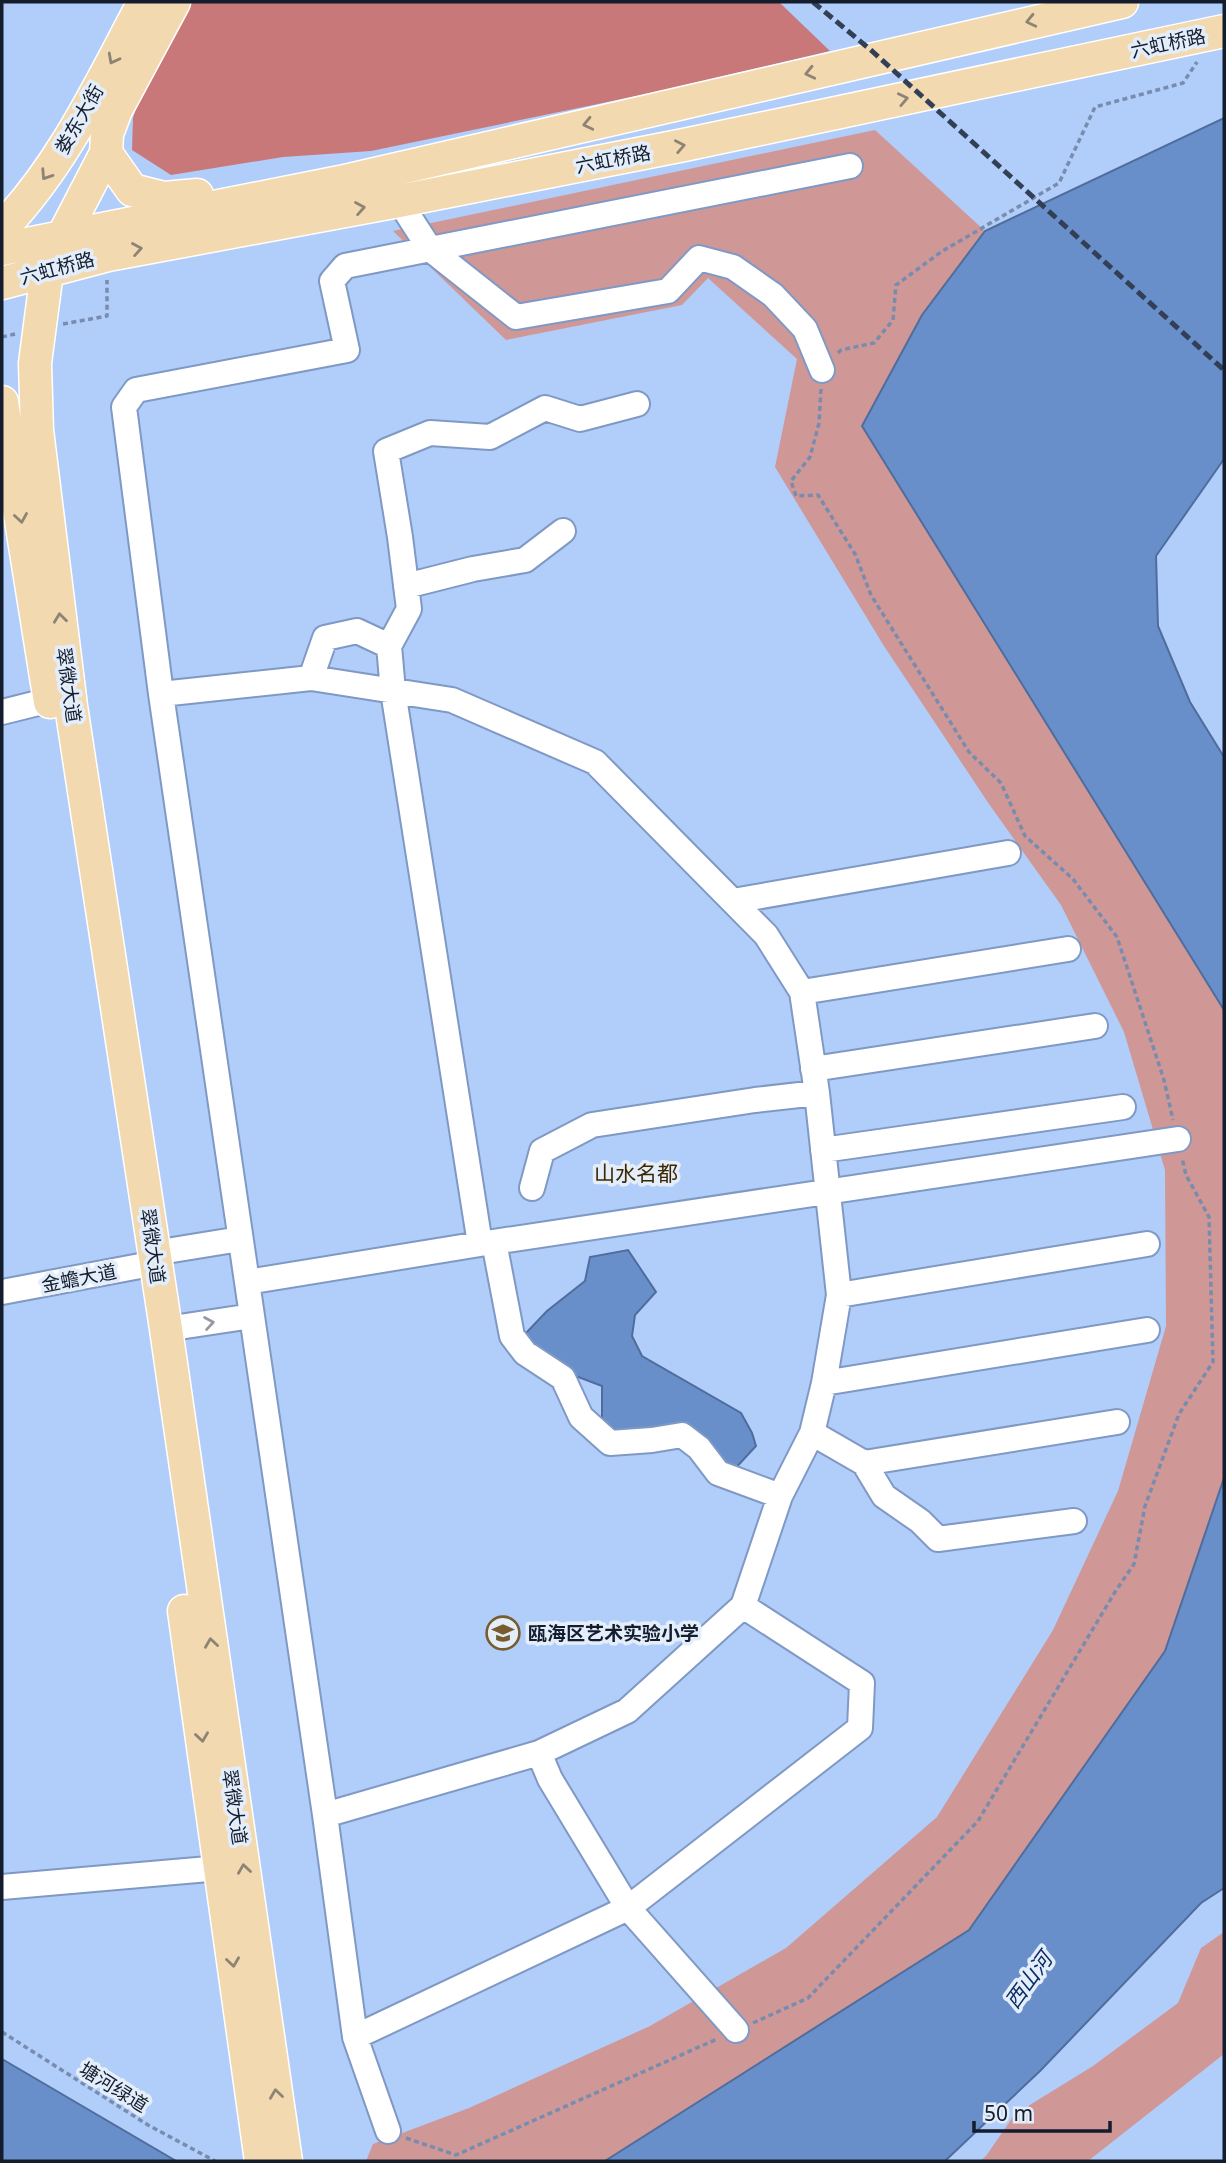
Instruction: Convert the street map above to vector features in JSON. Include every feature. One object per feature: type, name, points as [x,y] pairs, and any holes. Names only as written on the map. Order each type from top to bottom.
[{"type":"main road","name":"娄东大街","points":[[2,228],[41,183],[82,117],[144,2]]},
{"type":"main road","name":"娄东大街","points":[[47,272],[106,153],[107,135],[116,110],[174,2]]},
{"type":"main road","name":"六虹桥路","points":[[2,249],[340,182],[1122,2]]},
{"type":"main road","name":"六虹桥路","points":[[2,283],[108,254],[684,145],[1224,31]]},
{"type":"main road","points":[[106,153],[132,190],[164,198],[218,193],[294,178],[340,182]]},
{"type":"main road","name":"翠微大道","points":[[47,272],[35,363],[37,430],[73,720],[149,1261],[220,1868],[269,2159]]},
{"type":"main road","name":"翠微大道","points":[[2,402],[8,467],[149,1261],[166,1329],[269,2159]]},
{"type":"street","points":[[388,2131],[355,2037],[161,694],[124,407],[136,390],[347,350],[332,281],[345,266],[850,166]]},
{"type":"street","points":[[399,201],[430,249],[516,317],[668,291],[699,258],[733,267],[773,295],[805,329],[822,370]]},
{"type":"street","points":[[637,404],[580,419],[545,408],[490,437],[429,433],[386,451],[409,609],[390,646],[393,691],[487,1243],[512,1336],[525,1353],[563,1378],[581,1417],[610,1443],[682,1435],[699,1448],[718,1473],[780,1496]]},
{"type":"street","points":[[406,586],[473,569],[525,560],[563,531]]},
{"type":"street","points":[[311,678],[326,638],[357,631],[390,646]]},
{"type":"street","points":[[161,694],[311,678],[452,700],[595,762],[766,935],[802,992],[815,1081],[839,1295],[824,1383],[812,1433],[780,1496],[743,1606],[627,1711],[539,1752],[325,1815]]},
{"type":"street","points":[[2,712],[50,700]]},
{"type":"street","points":[[733,901],[1008,853]]},
{"type":"street","points":[[802,992],[1068,949]]},
{"type":"street","points":[[532,1188],[542,1152],[592,1125],[755,1100],[815,1081],[1095,1026]]},
{"type":"street","points":[[823,1150],[1123,1107]]},
{"type":"street","points":[[247,1282],[487,1243],[1178,1139]]},
{"type":"street","name":"金蟾大道","points":[[2,1292],[240,1239]]},
{"type":"street","points":[[839,1295],[1147,1244]]},
{"type":"street","points":[[166,1329],[252,1316]]},
{"type":"street","points":[[824,1383],[1147,1330]]},
{"type":"street","points":[[864,1464],[1117,1422]]},
{"type":"street","points":[[812,1433],[864,1464],[884,1496],[920,1521],[938,1539],[1074,1521]]},
{"type":"street","points":[[355,2037],[628,1908],[860,1728],[862,1683],[743,1606]]},
{"type":"street","points":[[539,1752],[550,1779],[628,1908],[737,2030]]},
{"type":"street","points":[[2,1887],[220,1868]]},
{"type":"path","points":[[388,2131],[456,2155],[808,1998],[978,1821],[1134,1564],[1145,1506],[1179,1414],[1213,1362],[1209,1217],[1186,1175],[1164,1080],[1117,937],[1073,879],[1025,836],[1001,783],[969,752],[871,595],[855,554],[818,495],[796,496],[791,481],[810,457],[819,423],[822,370],[841,350],[874,343],[892,320],[896,285],[942,252],[1059,183],[1095,107],[1183,83],[1200,57]]},
{"type":"path","name":"塘河绿道","points":[[2,2032],[148,2125],[215,2161]]},
{"type":"shaded area","points":[[191,2],[779,2],[830,51],[651,93],[371,151],[283,157],[171,175],[132,150],[133,118],[140,95]]},
{"type":"shaded area","points":[[875,130],[985,231],[922,315],[862,426],[1224,1010],[1224,1478],[1165,1651],[969,1930],[605,2161],[366,2161],[373,2144],[469,2108],[650,2026],[786,1948],[937,1817],[1053,1630],[1118,1491],[1166,1326],[1165,1170],[1124,1032],[1061,905],[989,804],[884,646],[775,467],[797,359],[708,278],[682,305],[506,340],[393,231]]},
{"type":"shaded area","points":[[1224,1932],[1224,2054],[1088,2161],[980,2161],[1015,2114],[1093,2066],[1178,2003],[1201,1948]]},
{"type":"water","points":[[1224,118],[1224,459],[1156,556],[1158,626],[1190,702],[1224,757],[1224,1010],[862,426],[922,315],[985,231]]},
{"type":"water","points":[[628,1250],[656,1292],[635,1315],[632,1336],[642,1356],[741,1413],[752,1433],[756,1446],[732,1472],[685,1441],[659,1448],[602,1424],[602,1386],[557,1369],[525,1334],[547,1311],[585,1281],[590,1257]]},
{"type":"water","name":"西山河","points":[[1224,1478],[1224,1888],[1201,1903],[1040,2071],[945,2161],[605,2161],[969,1930],[1165,1651]]},
{"type":"water","points":[[2,2059],[176,2161],[2,2161]]},
{"type":"railway","points":[[813,2],[872,51],[1224,370]]},
{"type":"place","name":"瓯海区艺术实验小学","points":[[503,1633]]},
{"type":"district","name":"山水名都","points":[[636,1173]]}]
